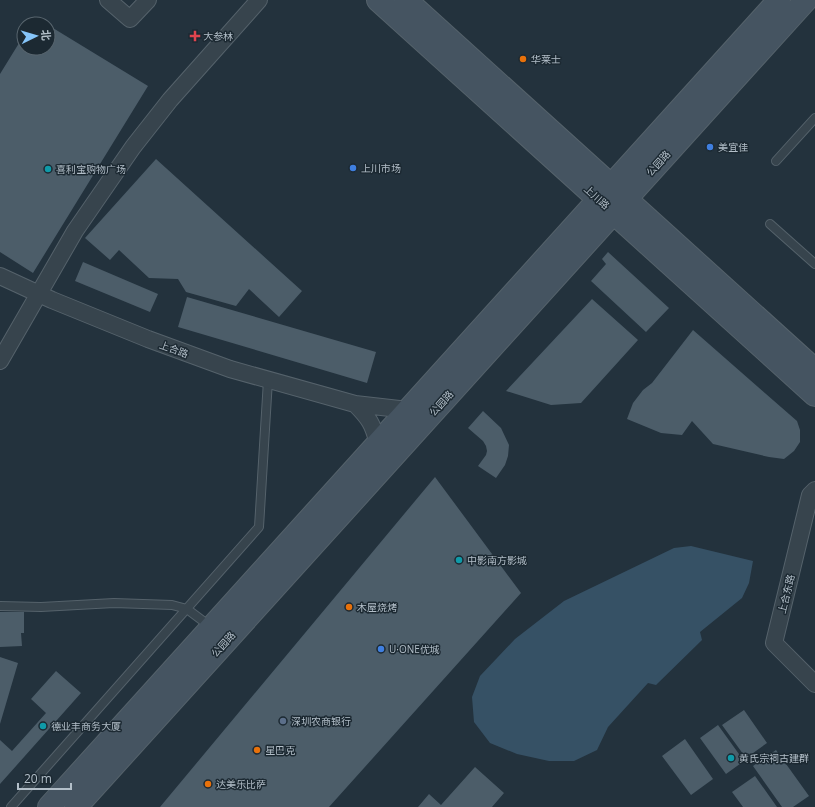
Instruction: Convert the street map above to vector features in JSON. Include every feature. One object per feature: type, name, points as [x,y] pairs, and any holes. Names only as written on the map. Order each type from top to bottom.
[{"type":"main road","name":"上川路","points":[[378,0],[815,370]]},
{"type":"main road","name":"上川路","points":[[406,0],[815,395]]},
{"type":"main road","name":"公园路","points":[[76,807],[612,199],[779,0]]},
{"type":"main road","name":"公园路","points":[[49,807],[408,410],[806,0]]},
{"type":"street","points":[[108,0],[130,19],[148,0]]},
{"type":"street","points":[[0,361],[75,231],[133,147],[170,100],[259,0]]},
{"type":"street","name":"上合路","points":[[0,276],[39,294],[148,339],[230,369],[355,404],[408,410]]},
{"type":"street","points":[[355,404],[371,421],[378,444]]},
{"type":"street","name":"上合东路","points":[[815,490],[810,495],[774,643],[815,684]]},
{"type":"lane","points":[[776,161],[815,118]]},
{"type":"lane","points":[[770,224],[815,264]]},
{"type":"lane","points":[[11,807],[259,527],[268,380]]},
{"type":"lane","points":[[0,606],[41,607],[114,603],[172,605],[187,609],[212,627]]},
{"type":"water","points":[[691,546],[753,561],[749,583],[742,598],[700,632],[702,640],[656,685],[648,683],[608,727],[597,750],[574,761],[549,761],[517,754],[490,743],[474,722],[472,697],[480,676],[515,639],[564,601],[674,548]]},
{"type":"building","name":"喜利宝购物广场","points":[[56,30],[148,86],[33,273],[0,252],[0,74],[16,48],[16,56],[56,56]]},
{"type":"building","points":[[156,159],[302,291],[279,317],[249,289],[236,306],[186,292],[178,279],[149,278],[119,250],[110,260],[85,238]]},
{"type":"building","points":[[608,252],[669,308],[646,332],[591,281],[606,264],[602,259]]},
{"type":"building","points":[[83,262],[158,294],[150,312],[75,281]]},
{"type":"building","points":[[187,297],[376,352],[367,383],[178,327]]},
{"type":"building","points":[[592,299],[638,340],[581,403],[551,405],[506,391]]},
{"type":"building","points":[[693,330],[797,421],[800,430],[800,442],[794,451],[784,459],[713,444],[692,421],[682,435],[661,433],[627,419],[633,403],[643,390],[652,383]]},
{"type":"building","points":[[483,411],[501,428],[509,445],[505,465],[496,478],[478,466],[486,455],[486,446],[483,441],[468,428]]},
{"type":"building","name":"U·ONE优城","points":[[435,477],[521,593],[329,807],[160,807]]},
{"type":"building","points":[[0,612],[24,612],[24,633],[21,633],[22,646],[0,647]]},
{"type":"building","points":[[0,657],[18,663],[0,724]]},
{"type":"building","name":"德业丰商务大厦","points":[[56,671],[81,693],[0,784],[0,740],[12,751],[46,713],[31,699]]},
{"type":"building","points":[[744,710],[767,743],[746,758],[722,725]]},
{"type":"building","points":[[718,725],[744,761],[726,774],[700,738]]},
{"type":"building","points":[[685,739],[713,779],[691,795],[662,756]]},
{"type":"building","points":[[776,750],[809,796],[793,807],[782,807],[753,766]]},
{"type":"building","points":[[475,767],[504,793],[492,807],[418,807],[429,794],[441,805]]},
{"type":"building","points":[[755,776],[777,807],[743,807],[732,792]]},
{"type":"place","name":"大参林","points":[[195,36]]},
{"type":"place","name":"华莱士","points":[[523,59]]},
{"type":"place","name":"美宜佳","points":[[710,147]]},
{"type":"place","name":"上川市场","points":[[353,168]]},
{"type":"place","name":"喜利宝购物广场","points":[[48,169]]},
{"type":"place","name":"中影南方影城","points":[[459,560]]},
{"type":"place","name":"木屋烧烤","points":[[349,607]]},
{"type":"place","name":"U·ONE优城","points":[[381,649]]},
{"type":"place","name":"深圳农商银行","points":[[283,721]]},
{"type":"place","name":"德业丰商务大厦","points":[[43,726]]},
{"type":"place","name":"星巴克","points":[[257,750]]},
{"type":"place","name":"黄氏宗祠古建群","points":[[731,758]]},
{"type":"place","name":"达美乐比萨","points":[[208,784]]}]
